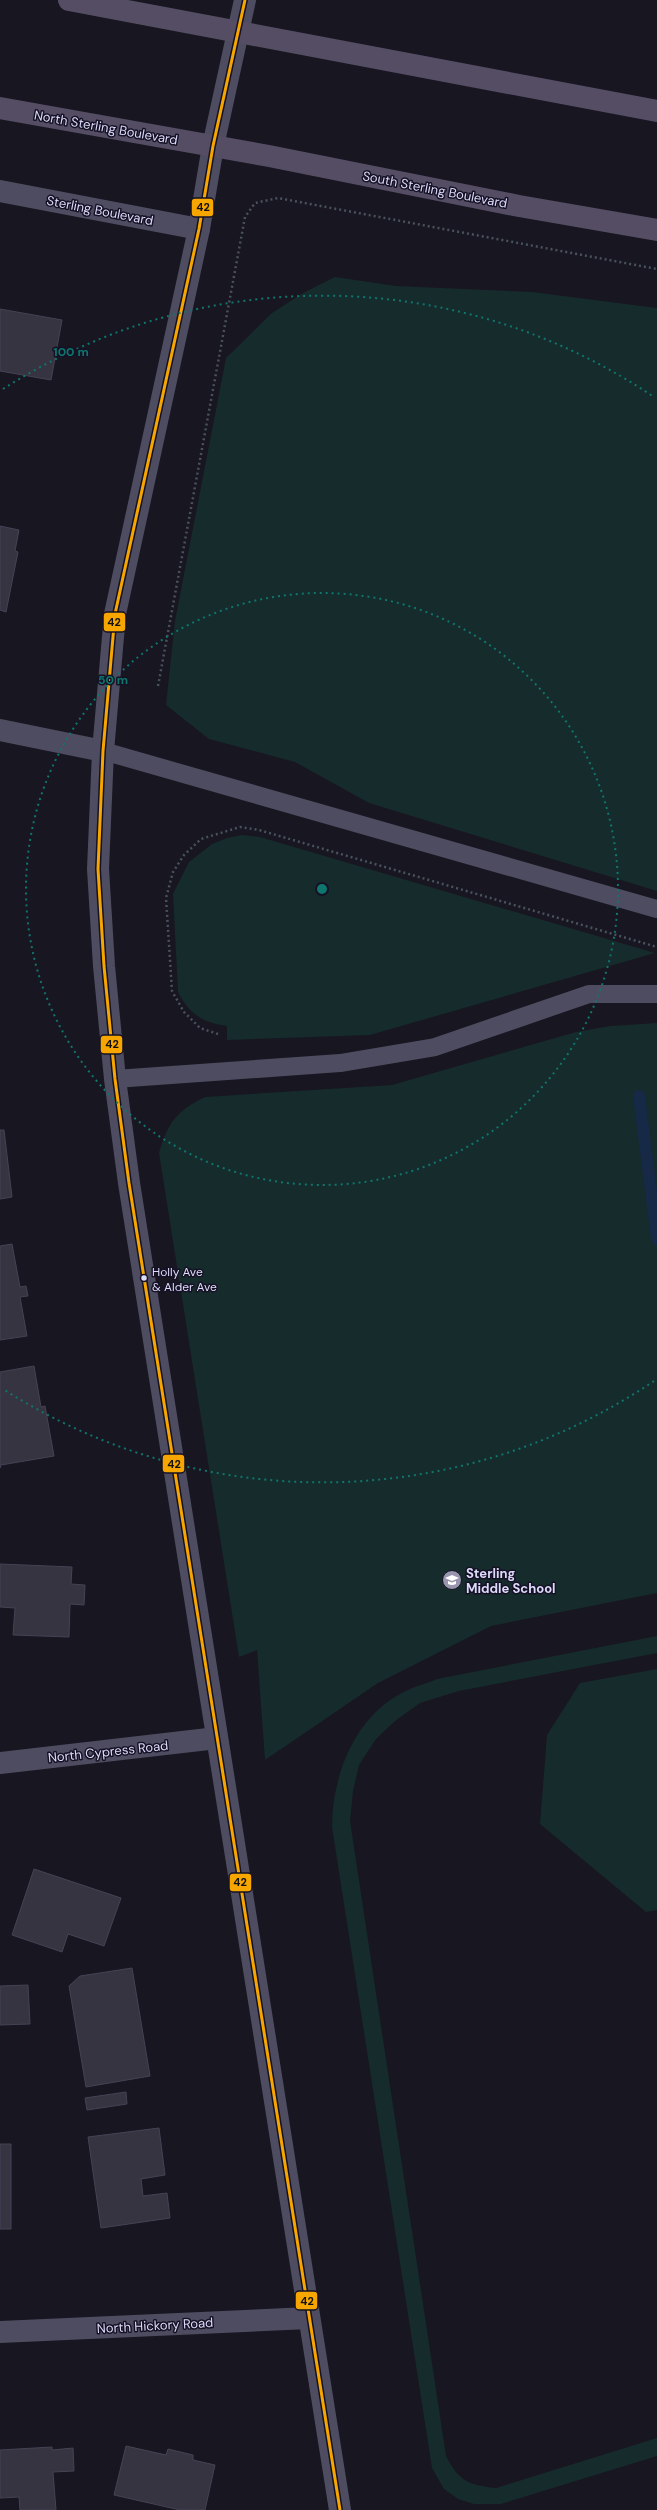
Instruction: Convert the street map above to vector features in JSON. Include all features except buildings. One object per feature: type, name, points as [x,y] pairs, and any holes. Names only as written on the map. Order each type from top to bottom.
[{"type":"main road","points":[[69,0],[657,111]]},
{"type":"main road","name":"North Sterling Boulevard","points":[[0,108],[213,146]]},
{"type":"main road","name":"South Sterling Boulevard","points":[[213,146],[518,206],[657,230]]},
{"type":"street","points":[[245,0],[213,146],[200,229],[115,614],[103,751],[98,868],[104,966],[115,1079],[217,1738],[340,2510]]},
{"type":"street","name":"Sterling Boulevard","points":[[0,190],[200,229]]},
{"type":"street","points":[[0,730],[103,751]]},
{"type":"street","name":"North Cypress Road","points":[[0,1763],[217,1738]]},
{"type":"street","name":"North Hickory Road","points":[[0,2332],[309,2318]]},
{"type":"lane","points":[[103,751],[657,909]]},
{"type":"lane","points":[[115,1079],[340,1063],[435,1046],[589,994],[657,994]]},
{"type":"path","points":[[158,686],[245,217],[255,203],[278,198],[657,269]]},
{"type":"path","points":[[218,1034],[200,1028],[184,1012],[172,991],[166,898],[173,872],[184,855],[201,839],[240,827],[259,830],[657,948]]},
{"type":"green space","points":[[335,277],[396,286],[532,292],[657,308],[657,891],[369,803],[295,762],[209,739],[166,705],[175,621],[226,358],[272,313],[303,293]]},
{"type":"green space","points":[[242,835],[260,837],[655,953],[370,1035],[227,1040],[227,1026],[211,1023],[192,1012],[182,1000],[178,992],[173,894],[189,862],[212,844],[227,838]]},
{"type":"green space","points":[[657,1023],[657,1593],[491,1626],[378,1683],[265,1760],[257,1650],[239,1657],[159,1153],[170,1126],[174,1119],[187,1107],[205,1097],[392,1085],[576,1032],[610,1026]]},
{"type":"green space","points":[[657,1636],[657,1653],[459,1691],[420,1703],[395,1721],[376,1739],[359,1765],[353,1791],[350,1821],[446,2456],[455,2471],[465,2480],[478,2485],[496,2488],[657,2438],[657,2456],[501,2504],[474,2504],[458,2499],[444,2489],[432,2468],[332,1827],[333,1807],[337,1786],[342,1766],[350,1747],[361,1729],[374,1714],[390,1700],[408,1690],[437,1679]]},
{"type":"green space","points":[[657,1669],[657,1910],[646,1912],[540,1824],[547,1735],[580,1683]]},
{"type":"waterway","points":[[639,1096],[657,1239]]},
{"type":"transit line","name":"42","points":[[245,0],[213,146],[199,229],[115,614],[103,751],[98,869],[104,966],[115,1079],[129,1183],[340,2510]]},
{"type":"place","name":"Holly Ave & Alder Ave","points":[[144,1278]]},
{"type":"place","name":"Sterling Middle School","points":[[452,1580]]}]
